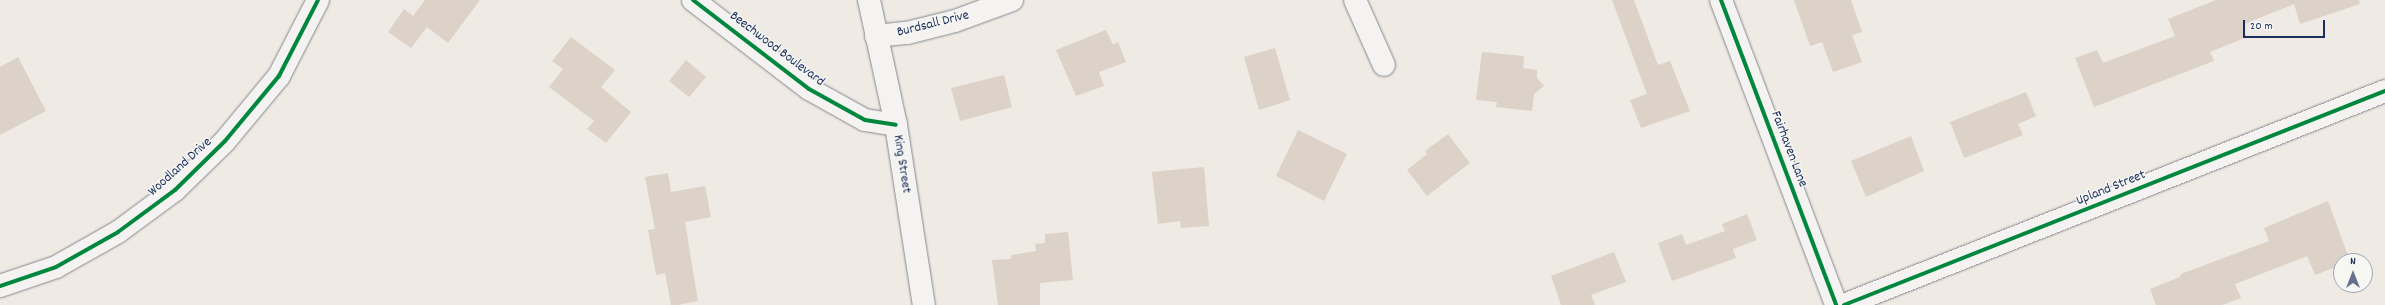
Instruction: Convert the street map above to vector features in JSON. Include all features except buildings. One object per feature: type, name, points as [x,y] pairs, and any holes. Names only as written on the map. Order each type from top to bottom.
[{"type":"street","name":"Woodland Drive","points":[[0,286],[56,267],[118,232],[175,190],[225,141],[279,76],[318,0]]},
{"type":"street","name":"Beechwood Boulevard","points":[[694,0],[809,89],[865,120],[896,125]]},
{"type":"street","name":"King Street","points":[[870,0],[876,36],[896,125],[924,305]]},
{"type":"street","name":"Burdsall Drive","points":[[876,36],[921,30],[1012,0]]},
{"type":"street","points":[[1355,0],[1384,65]]},
{"type":"street","name":"Fairhaven Lane","points":[[1721,0],[1836,305]]},
{"type":"street","name":"Upland Street","points":[[1844,305],[2385,91]]},
{"type":"cycle path","points":[[0,286],[56,267],[118,232],[175,190],[225,141],[279,76],[318,0]]},
{"type":"cycle path","points":[[693,0],[809,89],[865,120],[896,125]]},
{"type":"cycle path","points":[[1721,0],[1836,305]]},
{"type":"cycle path","points":[[1844,305],[2385,91]]}]
